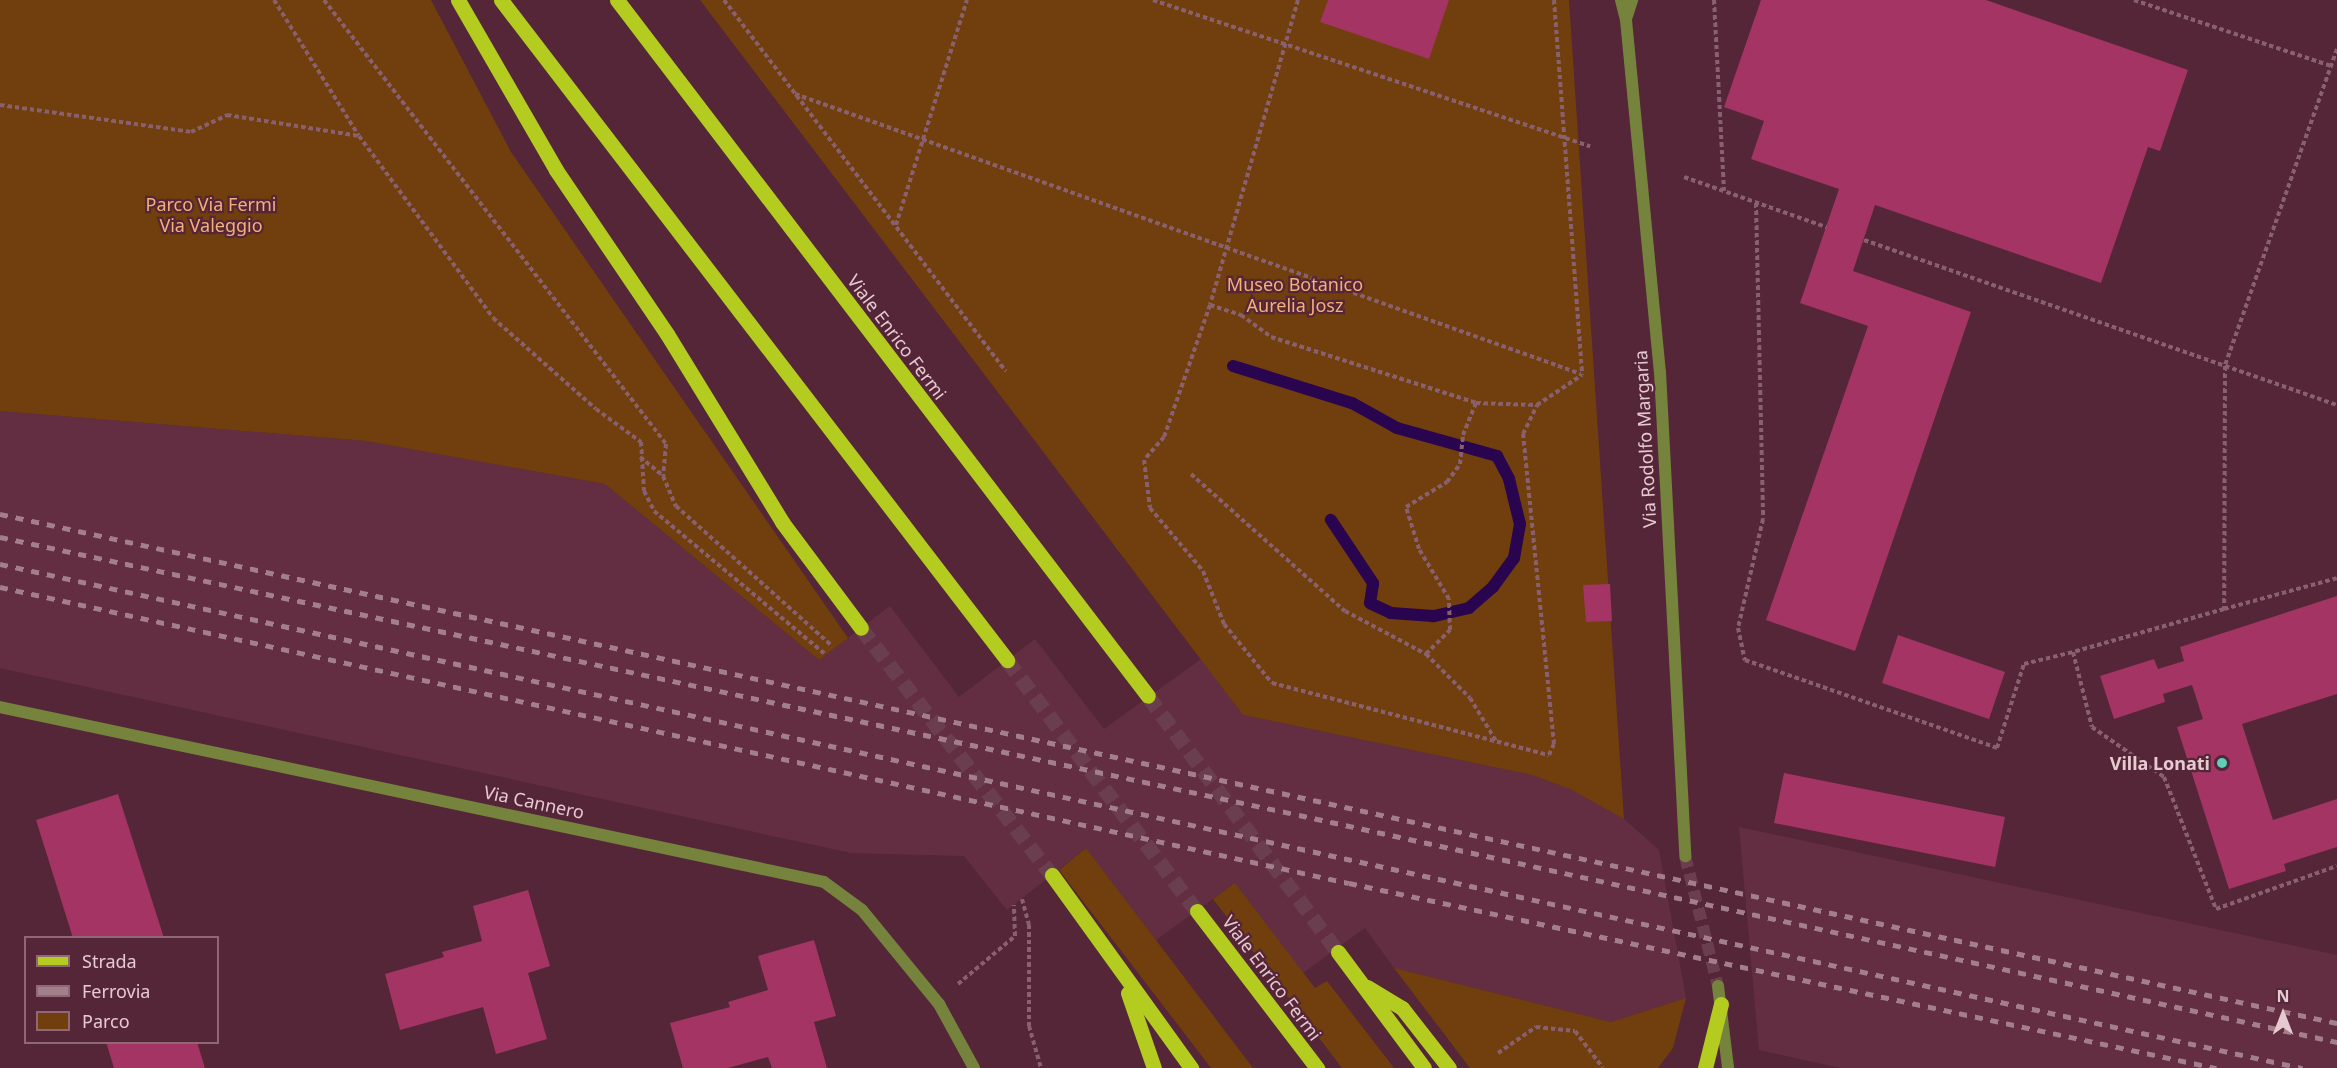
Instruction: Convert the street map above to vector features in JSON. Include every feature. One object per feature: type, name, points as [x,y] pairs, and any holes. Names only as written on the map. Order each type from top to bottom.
[{"type":"main road","points":[[458,0],[556,170],[667,334],[782,522],[820,578],[861,628]]},
{"type":"main road","points":[[501,0],[1007,660]]},
{"type":"main road","name":"Viale Enrico Fermi","points":[[617,0],[1148,696]]},
{"type":"main road","points":[[1052,876],[1191,1068]]},
{"type":"main road","name":"Viale Enrico Fermi","points":[[1197,911],[1317,1068]]},
{"type":"main road","points":[[1338,952],[1424,1068]]},
{"type":"main road","points":[[1121,974],[1154,1068]]},
{"type":"main road","points":[[1359,982],[1402,1008],[1449,1068]]},
{"type":"main road","points":[[1705,1068],[1721,1004]]},
{"type":"street","name":"Via Rodolfo Margaria","points":[[1621,0],[1626,20],[1660,372],[1685,856]]},
{"type":"street","name":"Via Rodolfo Margaria","points":[[1626,20],[1632,0]]},
{"type":"street","name":"Via Cannero","points":[[0,707],[824,882],[862,910],[939,1004],[974,1068]]},
{"type":"street","points":[[1718,986],[1728,1068]]},
{"type":"path","points":[[274,0],[359,136],[493,318],[596,409],[640,442],[644,491],[654,511],[824,653]]},
{"type":"path","points":[[324,0],[666,444],[663,476]]},
{"type":"path","points":[[724,0],[1006,371]]},
{"type":"path","points":[[896,226],[968,0]]},
{"type":"path","points":[[1153,0],[1562,140],[1590,147]]},
{"type":"path","points":[[1298,0],[1210,305],[1164,437],[1144,460],[1150,508],[1203,571],[1224,624],[1272,683],[1549,755],[1554,744],[1523,434],[1537,405],[1582,375]]},
{"type":"path","points":[[1554,0],[1562,140],[1582,375]]},
{"type":"path","points":[[1714,0],[1724,191]]},
{"type":"path","points":[[2134,0],[2331,66]]},
{"type":"path","points":[[2224,609],[2225,366],[2337,49]]},
{"type":"path","points":[[795,94],[1582,375]]},
{"type":"path","points":[[0,105],[190,132],[227,115],[359,136]]},
{"type":"path","points":[[1684,177],[1826,227]]},
{"type":"path","points":[[1756,203],[1763,519],[1738,628],[1745,660],[1997,748],[2024,664],[2337,578]]},
{"type":"path","points":[[1863,240],[2337,405]]},
{"type":"path","points":[[1210,305],[1240,315],[1271,337],[1476,403],[1537,405]]},
{"type":"path","points":[[1426,654],[1450,630],[1449,599],[1419,549],[1406,507],[1447,482],[1460,464],[1463,435],[1476,403]]},
{"type":"path","points":[[640,457],[663,476],[676,506],[832,646]]},
{"type":"path","points":[[1191,474],[1346,611],[1426,654],[1470,698],[1497,742]]},
{"type":"path","points":[[2073,652],[2092,727],[2164,777],[2216,909],[2337,866]]},
{"type":"path","points":[[1022,899],[1029,926],[1029,1026],[1041,1068]]},
{"type":"path","points":[[958,984],[1015,936],[1014,905]]},
{"type":"path","points":[[1498,1053],[1536,1027],[1575,1030],[1603,1068]]},
{"type":"shaded area","points":[[0,411],[366,441],[605,484],[819,660],[890,606],[959,697],[1035,639],[1104,729],[1201,659],[1243,715],[1532,775],[1570,789],[1624,819],[1659,850],[1686,998],[1611,1022],[1394,968],[1365,928],[1303,973],[1235,883],[1156,940],[1086,848],[1007,910],[964,856],[851,853],[0,668]]},
{"type":"shaded area","points":[[1739,827],[2337,955],[2337,1068],[1841,1068],[1759,1050]]},
{"type":"green space","name":"Parco Via Fermi Via Valeggio","points":[[0,0],[431,0],[511,152],[848,638],[819,660],[605,484],[366,441],[0,411]]},
{"type":"green space","name":"Museo Botanico Aurelia Josz","points":[[700,0],[1569,0],[1624,819],[1570,789],[1532,775],[1243,715]]},
{"type":"green space","points":[[1086,848],[1253,1068],[1211,1068],[1059,870]]},
{"type":"green space","points":[[1235,883],[1315,988],[1327,981],[1394,1068],[1342,1068],[1213,899]]},
{"type":"green space","points":[[1394,968],[1611,1022],[1686,998],[1673,1048],[1658,1068],[1470,1068]]},
{"type":"building","points":[[1328,0],[1449,0],[1429,59],[1320,22]]},
{"type":"building","points":[[1761,0],[1986,0],[2188,70],[2160,151],[2148,147],[2101,283],[1875,205],[1853,271],[1971,312],[1855,651],[1766,620],[1868,326],[1800,303],[1839,189],[1751,159],[1764,121],[1724,107]]},
{"type":"building","points":[[1610,584],[1612,621],[1586,622],[1583,585]]},
{"type":"building","name":"Villa Lonati","points":[[2337,596],[2337,694],[2242,724],[2273,820],[2337,799],[2337,847],[2284,864],[2286,871],[2229,889],[2177,727],[2203,719],[2192,685],[2163,694],[2165,702],[2114,719],[2100,676],[2154,659],[2158,669],[2184,661],[2180,647]]},
{"type":"building","points":[[1898,635],[2005,672],[1989,719],[1882,683]]},
{"type":"building","points":[[1784,773],[2005,817],[1995,867],[1774,823]]},
{"type":"building","points":[[118,794],[163,936],[72,936],[36,820]]},
{"type":"building","points":[[528,890],[550,966],[528,973],[547,1039],[496,1054],[483,1007],[400,1030],[385,974],[444,957],[442,952],[482,941],[473,906]]},
{"type":"building","points":[[814,940],[836,1016],[814,1022],[827,1068],[772,1068],[768,1057],[728,1068],[683,1068],[670,1023],[730,1007],[728,1002],[768,990],[758,956]]},
{"type":"building","points":[[107,1044],[198,1044],[205,1068],[114,1068]]},
{"type":"waterway","points":[[1233,366],[1352,403],[1397,428],[1497,456],[1509,479],[1520,524],[1514,558],[1493,587],[1469,608],[1433,616],[1391,613],[1370,603],[1373,583],[1331,520]]},
{"type":"tunnel","points":[[861,628],[1052,875]]},
{"type":"tunnel","points":[[1007,660],[1197,911]]},
{"type":"tunnel","points":[[1148,696],[1338,952]]},
{"type":"tunnel","points":[[1685,856],[1718,986]]},
{"type":"railway","points":[[0,514],[2337,1023]]},
{"type":"railway","points":[[0,537],[1299,815],[2337,1042]]},
{"type":"railway","points":[[0,564],[2302,1068]]},
{"type":"railway","points":[[0,587],[1349,883],[2216,1068]]},
{"type":"place","name":"Villa Lonati","points":[[2222,763]]}]
